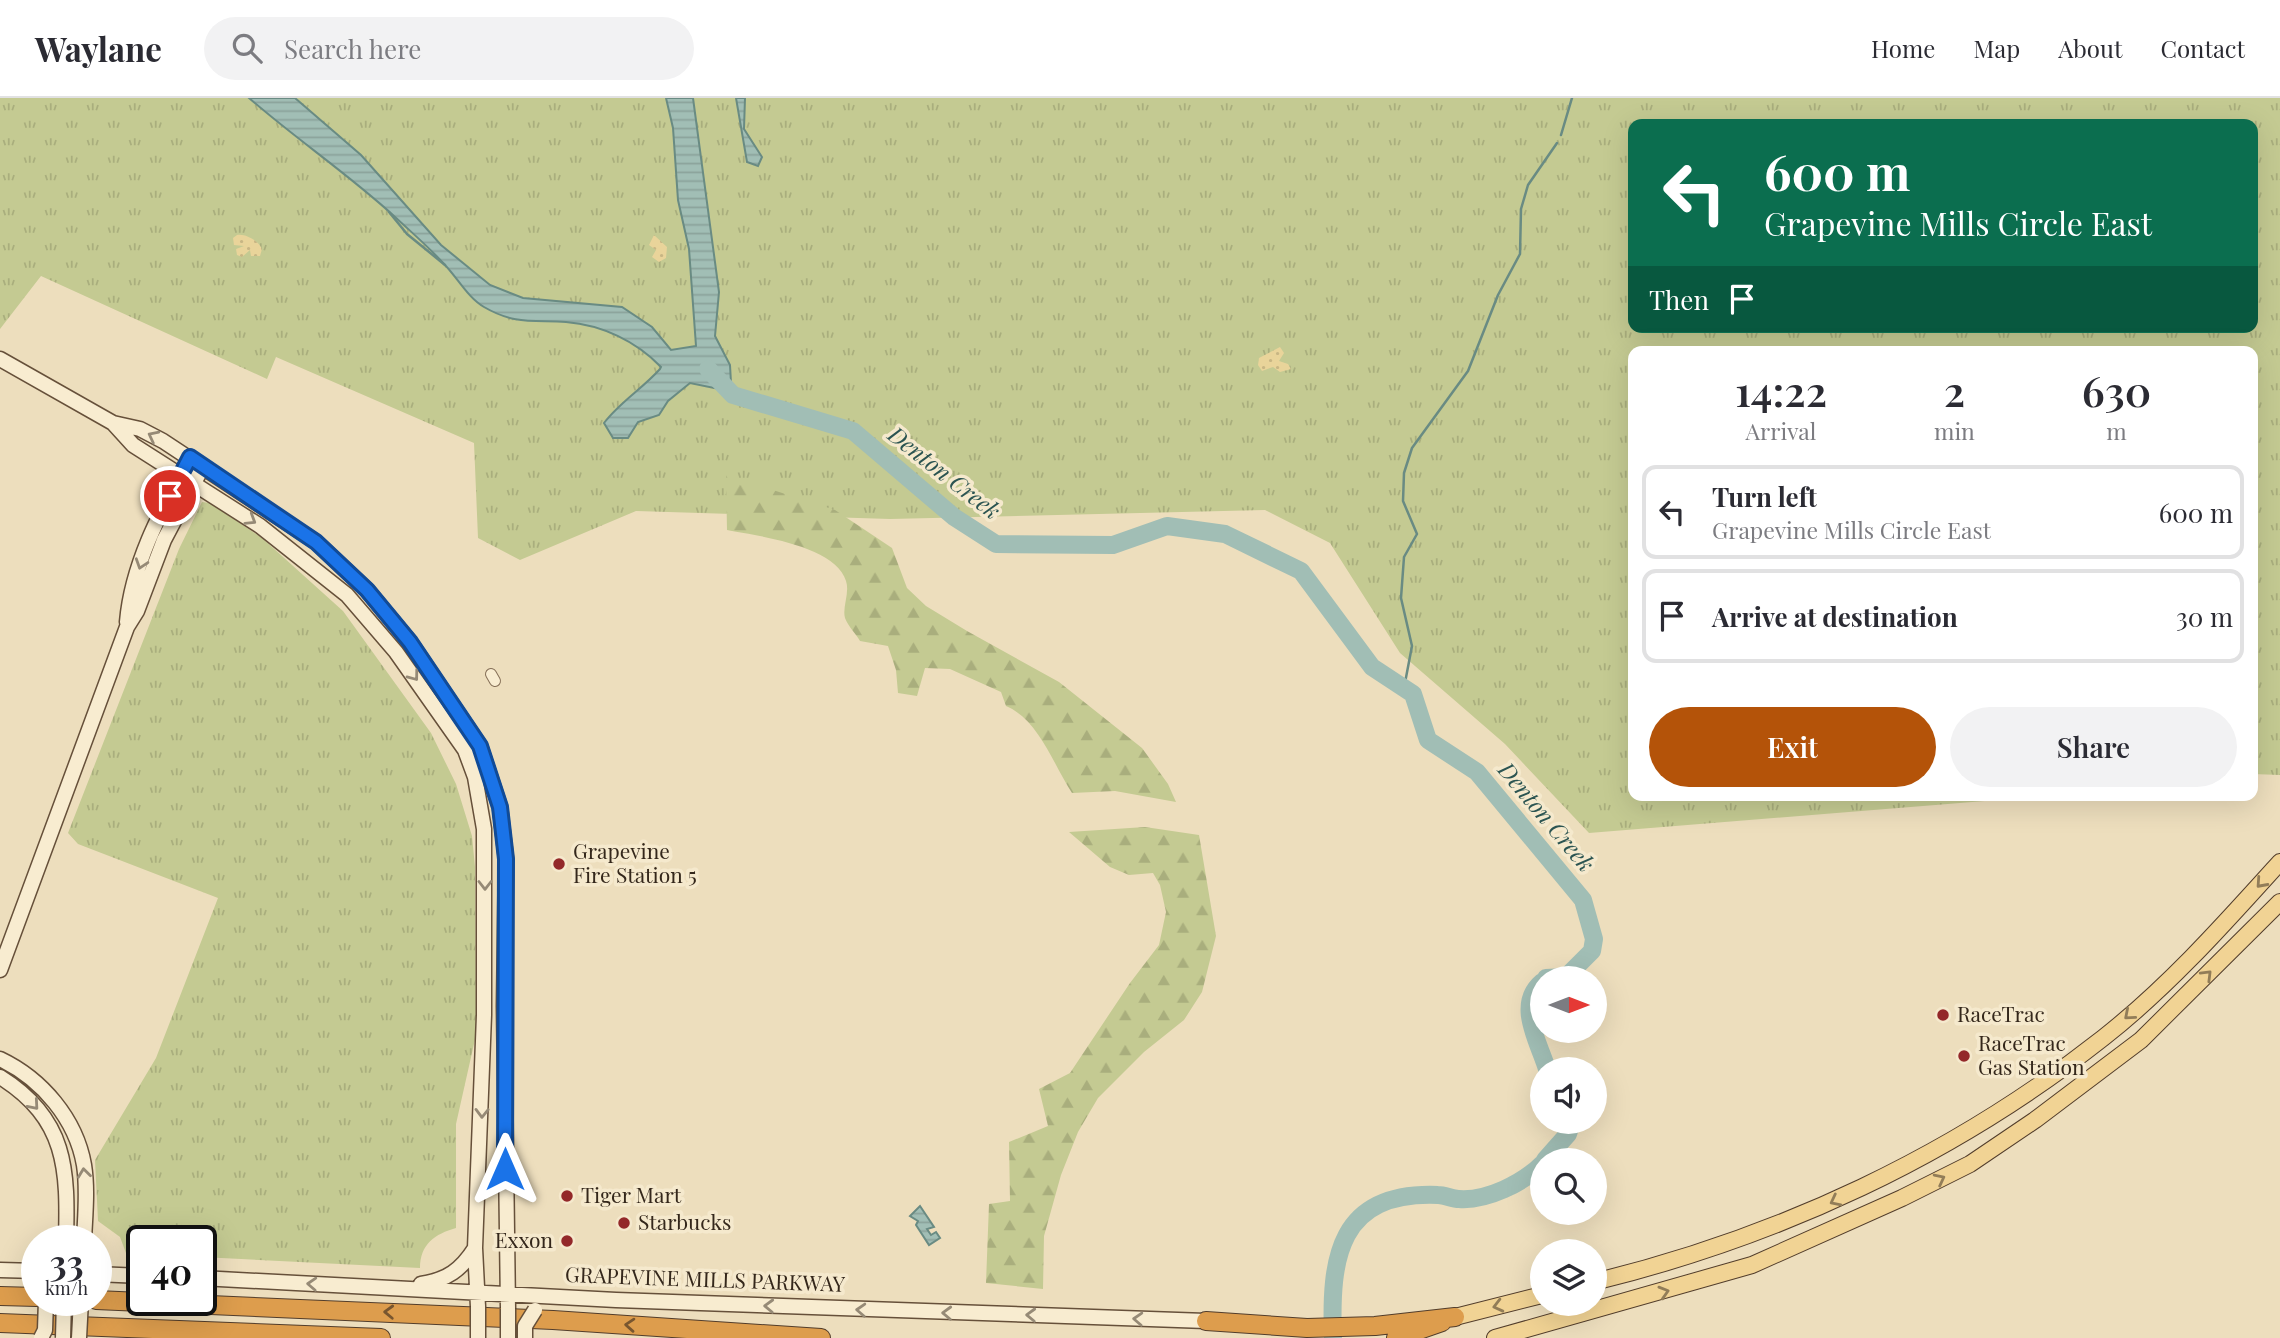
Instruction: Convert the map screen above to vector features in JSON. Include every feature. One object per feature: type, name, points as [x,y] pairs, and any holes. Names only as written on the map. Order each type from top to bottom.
[{"type":"highway","points":[[0,1296],[21,1297]]},
{"type":"highway","points":[[112,1301],[553,1320],[821,1338]]},
{"type":"highway","points":[[1206,1321],[1307,1328],[1375,1326],[1455,1317]]},
{"type":"highway","points":[[1396,1338],[1455,1317]]},
{"type":"highway","points":[[0,1323],[382,1338]]},
{"type":"main road","points":[[1607,1279],[1711,1250],[1814,1212],[1925,1154],[2103,1038],[2165,983],[2280,862]]},
{"type":"main road","points":[[1607,1307],[1752,1265],[1902,1198],[1970,1164],[2141,1040],[2280,902]]},
{"type":"main road","points":[[2066,1064],[2083,1084]]},
{"type":"main road","points":[[1455,1317],[1530,1298]]},
{"type":"main road","points":[[1495,1338],[1576,1316]]},
{"type":"street","points":[[0,359],[113,423],[140,429],[190,457],[316,542],[367,590],[410,642],[480,746],[500,807],[506,859],[504,1020],[508,1338]]},
{"type":"street","points":[[113,423],[133,445],[260,526],[347,595],[396,652],[465,750],[480,799],[485,859],[481,1156],[475,1248],[478,1338]]},
{"type":"street","points":[[127,627],[129,601],[144,554],[190,457]]},
{"type":"street","points":[[0,970],[127,627],[137,611],[164,540],[203,466]]},
{"type":"street","points":[[485,859],[506,859]]},
{"type":"street","points":[[0,1059],[16,1067],[55,1100],[76,1140],[84,1164],[84,1225]]},
{"type":"street","points":[[0,1077],[22,1091],[56,1135],[65,1164],[66,1225]]},
{"type":"street","points":[[400,1288],[453,1275],[464,1266],[475,1248]]},
{"type":"street","points":[[0,1270],[21,1272]]},
{"type":"street","name":"GRAPEVINE MILLS PARKWAY","points":[[217,1280],[400,1288],[478,1299],[508,1293],[1206,1321]]},
{"type":"street","points":[[525,1338],[526,1326],[535,1310],[556,1297]]},
{"type":"street","points":[[41,1338],[45,1330],[45,1316]]},
{"type":"street","points":[[62,1338],[63,1316]]},
{"type":"street","points":[[79,1338],[80,1316]]},
{"type":"green space","points":[[0,98],[2280,98],[2280,775],[2258,774],[2258,346],[1628,346],[1628,801],[1984,801],[1589,833],[1505,744],[1400,653],[1330,543],[1265,510],[890,519],[636,511],[520,560],[478,538],[474,443],[276,357],[267,379],[41,276],[0,329]]},
{"type":"green space","points":[[726,475],[835,510],[892,548],[907,588],[926,606],[1059,682],[1142,748],[1168,784],[1176,802],[1115,791],[1072,793],[1036,732],[1028,721],[1006,706],[1001,692],[950,669],[925,668],[917,696],[898,693],[896,670],[888,646],[860,641],[846,621],[844,614],[847,586],[839,569],[828,559],[795,545],[727,530]]},
{"type":"green space","points":[[202,502],[210,503],[262,538],[343,611],[431,733],[456,784],[472,836],[475,867],[476,1035],[456,1124],[456,1228],[430,1241],[423,1252],[420,1268],[217,1258],[217,1225],[126,1225],[126,1253],[120,1237],[112,1231],[112,1225],[104,1225],[98,1221],[95,1160],[156,1058],[218,898],[78,844],[68,833],[179,549]]},
{"type":"green space","points":[[1145,827],[1199,835],[1216,936],[1202,992],[1184,1020],[1144,1052],[1098,1098],[1078,1132],[1061,1175],[1044,1236],[1043,1289],[986,1283],[989,1204],[1010,1201],[1009,1142],[1048,1126],[1039,1089],[1070,1073],[1130,983],[1159,945],[1166,912],[1160,885],[1153,873],[1129,875],[1110,867],[1069,832]]},
{"type":"sand","points":[[237,235],[248,236],[258,243],[262,249],[260,256],[251,256],[250,250],[242,257],[237,255],[236,249],[244,246],[234,245],[233,238]]},
{"type":"sand","points":[[654,235],[667,247],[666,258],[659,262],[652,257],[656,250],[649,245]]},
{"type":"sand","points":[[1280,347],[1284,353],[1279,361],[1288,364],[1291,369],[1280,372],[1273,367],[1262,371],[1258,365],[1259,358]]},
{"type":"water","points":[[249,98],[295,98],[361,155],[441,245],[490,285],[523,298],[622,307],[652,327],[671,350],[696,346],[689,249],[678,200],[673,128],[666,98],[693,98],[719,292],[715,336],[730,365],[731,383],[719,389],[690,383],[668,401],[659,415],[638,422],[628,438],[613,438],[604,423],[661,367],[641,349],[605,331],[566,322],[515,319],[484,307],[394,216]]},
{"type":"water","points":[[736,98],[745,98],[744,129],[762,157],[758,166],[747,162]]},
{"type":"water","points":[[920,1206],[934,1227],[927,1229],[931,1235],[936,1232],[940,1238],[929,1245],[916,1225],[918,1221],[910,1216]]},
{"type":"waterway","points":[[1561,135],[1572,98]]},
{"type":"waterway","points":[[1404,688],[1412,646],[1401,598],[1404,557],[1417,534],[1403,501],[1404,473],[1412,448],[1468,371],[1498,295],[1520,254],[1521,209],[1528,185],[1557,143]]},
{"type":"waterway","points":[[389,212],[407,234],[445,265]]},
{"type":"waterway","name":"Denton Creek","points":[[708,369],[733,395],[853,431],[954,517],[996,544],[1113,545],[1167,526],[1225,534],[1301,571],[1372,667],[1413,694],[1428,740],[1477,772],[1583,900],[1594,939],[1592,951],[1577,966]]},
{"type":"waterway","name":"Denton Creek","points":[[1538,1043],[1543,1057]]},
{"type":"waterway","name":"Denton Creek","points":[[1556,1148],[1568,1134]]},
{"type":"waterway","name":"Denton Creek","points":[[1333,1338],[1334,1281],[1339,1257],[1347,1235],[1360,1217],[1379,1204],[1405,1197],[1438,1195],[1470,1199],[1493,1194],[1530,1174]]},
{"type":"place","name":"Grapevine Fire Station 5","points":[[559,864]]},
{"type":"place","name":"RaceTrac","points":[[1943,1015]]},
{"type":"place","name":"RaceTrac Gas Station","points":[[1964,1056]]},
{"type":"place","name":"Tiger Mart","points":[[567,1196]]},
{"type":"place","name":"Starbucks","points":[[624,1223]]},
{"type":"place","name":"Exxon","points":[[567,1241]]},
{"type":"route","points":[[170,496],[190,457],[316,542],[367,590],[410,642],[480,746],[500,807],[506,859],[505,1169]]}]
